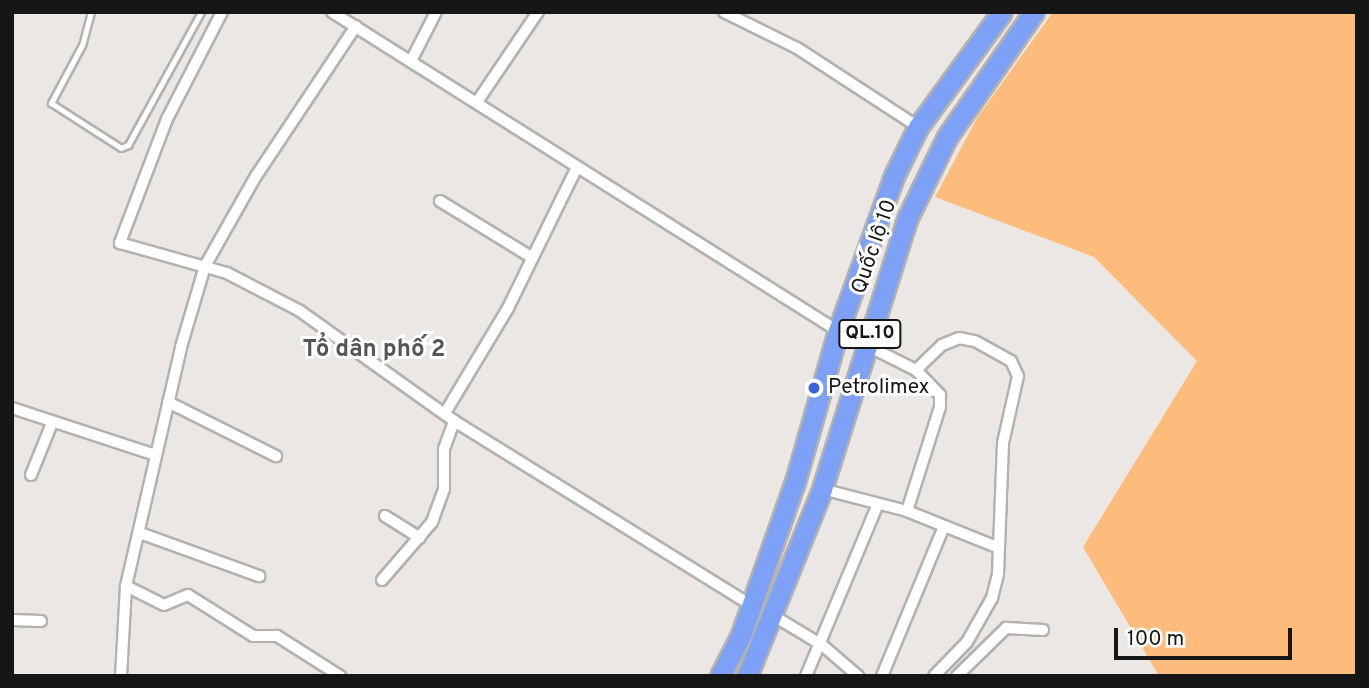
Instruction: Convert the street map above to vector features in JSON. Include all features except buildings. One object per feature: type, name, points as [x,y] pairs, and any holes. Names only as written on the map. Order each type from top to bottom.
[{"type":"highway","name":"Quốc lộ 10","points":[[720,676],[751,605],[795,482],[838,331],[878,215],[918,127],[1002,12]]},
{"type":"highway","name":"Quốc lộ 10","points":[[747,676],[774,615],[822,489],[866,345],[925,178],[982,83],[1034,12]]},
{"type":"street","points":[[222,12],[167,119],[120,243],[205,266],[300,311],[449,417],[751,605]]},
{"type":"street","points":[[332,12],[347,16],[356,26],[838,331],[916,370],[940,395],[940,407],[907,511]]},
{"type":"street","points":[[411,61],[436,12]]},
{"type":"street","points":[[477,102],[538,12]]},
{"type":"street","points":[[724,12],[797,48],[918,127]]},
{"type":"street","points":[[121,676],[126,586],[168,402],[205,266],[256,176],[356,26]]},
{"type":"street","points":[[382,580],[420,538],[444,488],[444,449],[449,417],[490,342],[577,167]]},
{"type":"street","points":[[440,201],[531,257]]},
{"type":"street","points":[[916,370],[942,345],[959,338],[975,341],[1011,361],[1018,376],[1003,443],[998,574],[981,623],[934,676]]},
{"type":"street","points":[[168,402],[276,456]]},
{"type":"street","points":[[12,408],[156,455]]},
{"type":"street","points":[[31,475],[52,422]]},
{"type":"street","points":[[822,489],[907,511],[998,547]]},
{"type":"street","points":[[806,676],[822,645],[878,504]]},
{"type":"street","points":[[385,516],[420,538]]},
{"type":"street","points":[[882,676],[944,526]]},
{"type":"street","points":[[140,533],[259,576]]},
{"type":"street","points":[[126,586],[164,605],[174,603],[179,595],[188,595],[253,636],[277,636],[340,676]]},
{"type":"street","points":[[774,615],[822,645],[858,676]]},
{"type":"street","points":[[12,620],[41,621]]},
{"type":"street","points":[[957,676],[1006,628],[1043,630]]},
{"type":"lane","points":[[91,12],[82,45],[51,103],[121,149],[128,145],[201,12]]},
{"type":"shaded area","points":[[1053,12],[1357,12],[1357,676],[1159,676],[1083,547],[1197,361],[1094,257],[935,197],[977,118]]},
{"type":"place","name":"Petrolimex","points":[[814,388]]},
{"type":"district","name":"Tổ dân phố 2","points":[[374,351]]}]
